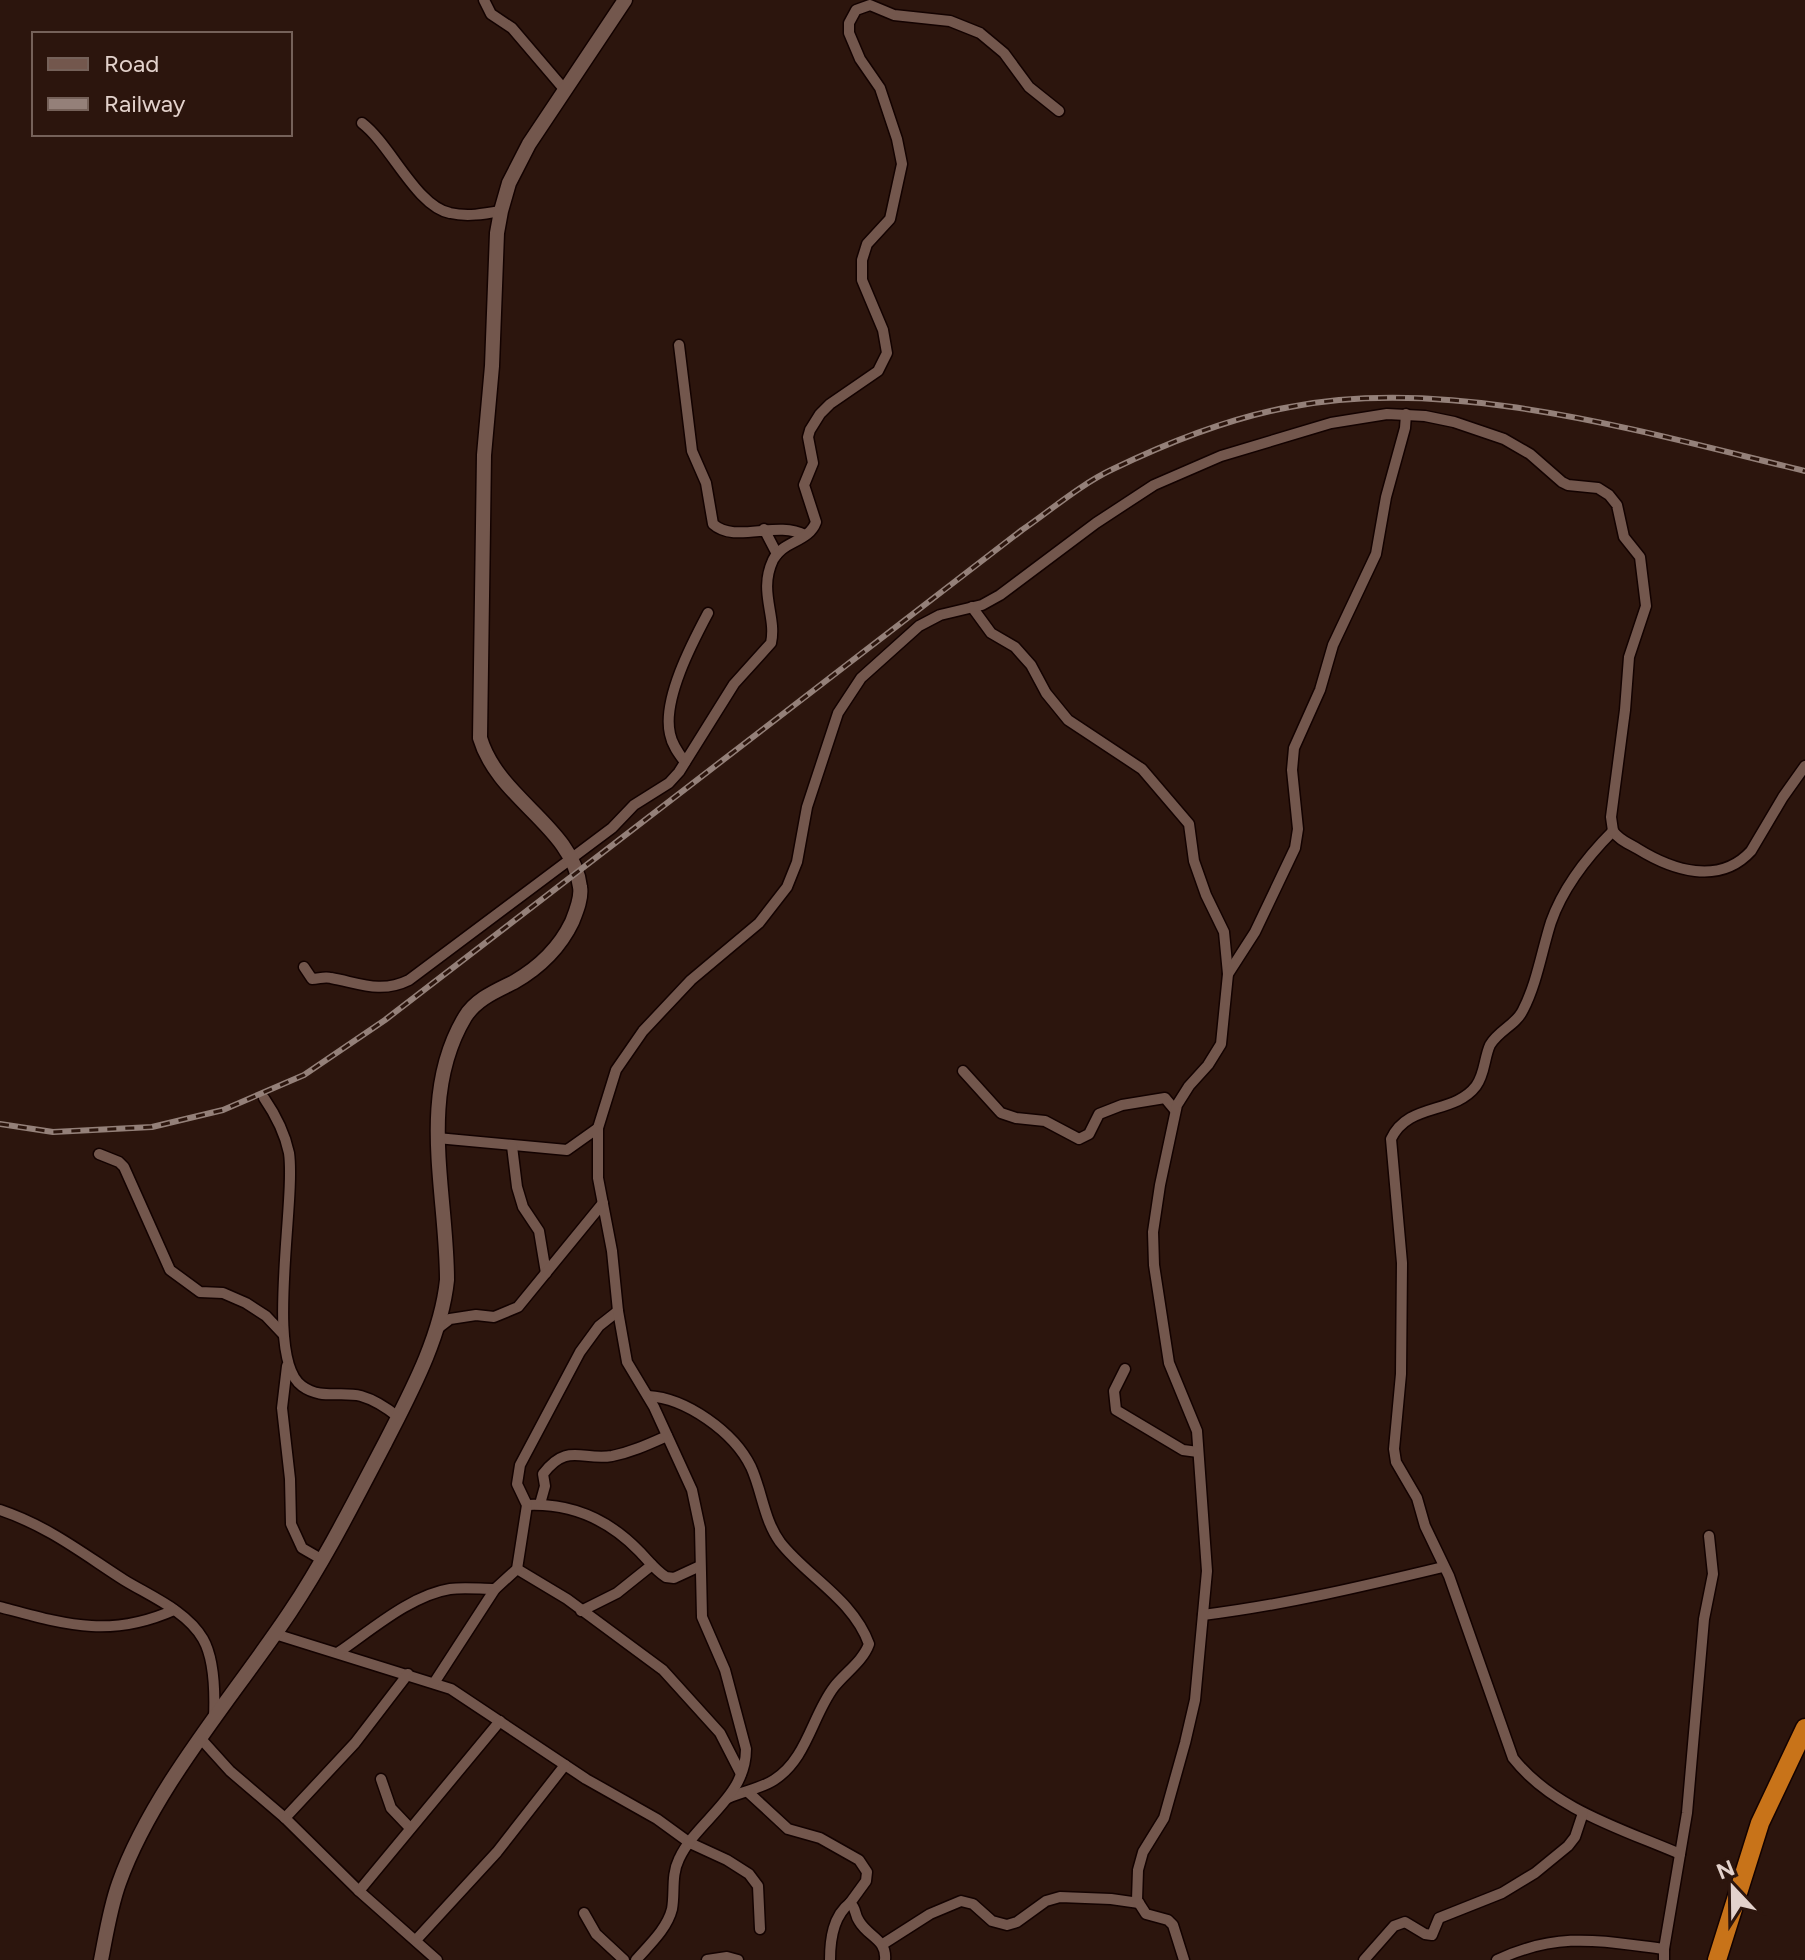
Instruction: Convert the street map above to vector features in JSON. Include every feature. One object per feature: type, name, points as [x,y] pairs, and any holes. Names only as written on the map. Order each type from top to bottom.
[{"type":"highway","points":[[1717,1960],[1760,1823],[1805,1728]]},
{"type":"street","points":[[484,0],[491,14],[512,28],[564,89]]},
{"type":"street","points":[[101,1960],[116,1892],[154,1813],[213,1720],[275,1634],[321,1559],[398,1417],[436,1330],[447,1280],[447,1245],[437,1138],[440,1092],[454,1039],[475,1005],[554,951],[569,927],[581,894],[577,872],[553,833],[495,772],[485,752],[479,724],[484,455],[492,366],[497,233],[509,183],[564,89],[625,0]]},
{"type":"street","points":[[304,967],[315,980],[328,977],[373,988],[404,983],[612,828],[641,799],[669,783],[734,684],[771,643],[767,591],[771,566],[777,554],[811,532],[816,522],[804,485],[813,463],[808,437],[810,430],[830,404],[878,371],[887,353],[883,330],[862,280],[862,260],[867,244],[890,219],[902,164],[880,88],[860,59],[849,33],[850,19],[859,7],[870,5],[894,15],[950,21],[972,28],[995,45],[1029,87],[1059,111]]},
{"type":"street","points":[[362,123],[382,140],[404,174],[434,206],[446,213],[464,215],[501,211]]},
{"type":"street","points":[[679,345],[692,451],[706,483],[713,524],[726,531],[790,529],[805,535]]},
{"type":"street","points":[[1228,974],[1255,932],[1295,848],[1298,829],[1292,770],[1294,748],[1320,690],[1333,645],[1376,554],[1406,414]]},
{"type":"street","points":[[636,1960],[655,1939],[671,1914],[675,1868],[690,1843],[726,1799],[746,1760],[743,1731],[722,1659],[702,1617],[700,1528],[692,1490],[648,1396],[627,1362],[612,1251],[598,1178],[598,1128],[616,1070],[643,1031],[699,972],[748,934],[787,887],[797,862],[807,807],[835,723],[854,685],[919,626],[940,615],[972,607],[1000,595],[1078,535],[1154,485],[1221,456],[1276,437],[1352,419],[1406,414],[1454,422],[1504,439],[1530,454],[1562,482],[1598,488],[1605,491],[1617,505],[1624,537],[1640,557],[1646,606],[1629,657],[1611,817],[1613,831],[1618,838],[1676,868],[1703,873],[1724,868],[1746,857],[1751,851],[1805,766]]},
{"type":"street","points":[[764,529],[777,554]]},
{"type":"street","points":[[972,607],[995,637],[1015,647],[1031,665],[1046,693],[1068,720],[1142,769],[1189,824],[1194,861],[1224,932],[1228,974],[1221,1044],[1181,1097],[1175,1110],[1155,1212],[1152,1247],[1169,1363],[1194,1422],[1207,1554],[1195,1700],[1164,1818],[1140,1859],[1136,1888],[1139,1903],[1146,1914],[1168,1920],[1173,1925],[1184,1960]]},
{"type":"street","points":[[685,762],[670,735],[669,718],[684,664],[708,613]]},
{"type":"street","points":[[1613,831],[1589,858],[1559,904],[1526,1006],[1513,1024],[1493,1040],[1479,1082],[1464,1098],[1425,1109],[1406,1120],[1391,1139],[1402,1263],[1401,1374],[1394,1449],[1398,1467],[1417,1498],[1425,1526],[1449,1576],[1513,1758],[1524,1772],[1583,1813],[1680,1854]]},
{"type":"street","points":[[963,1071],[1001,1113],[1045,1121],[1079,1139],[1089,1134],[1099,1114],[1122,1105],[1165,1098],[1175,1110]]},
{"type":"street","points":[[264,1098],[282,1132],[289,1154],[283,1334],[287,1366],[282,1408],[290,1479],[291,1524],[302,1548],[321,1559]]},
{"type":"street","points":[[437,1138],[567,1150],[574,1148],[598,1128]]},
{"type":"street","points":[[512,1146],[517,1187],[523,1207],[539,1231],[546,1273]]},
{"type":"street","points":[[99,1154],[124,1167],[170,1270],[200,1292],[223,1293],[246,1303],[266,1316],[283,1334]]},
{"type":"street","points":[[436,1330],[450,1319],[502,1315],[518,1307],[603,1203]]},
{"type":"street","points":[[434,1683],[495,1589],[517,1569],[527,1505],[516,1479],[527,1448],[589,1338],[618,1311]]},
{"type":"street","points":[[287,1366],[302,1386],[316,1393],[361,1396],[398,1417]]},
{"type":"street","points":[[1125,1369],[1114,1391],[1116,1410],[1183,1450],[1198,1452]]},
{"type":"street","points":[[648,1396],[675,1400],[702,1416],[745,1457],[779,1541],[836,1596],[858,1623],[869,1644],[825,1701],[808,1739],[790,1766],[773,1781],[726,1799]]},
{"type":"street","points":[[540,1504],[545,1486],[543,1474],[560,1458],[573,1453],[604,1457],[616,1455],[667,1436]]},
{"type":"street","points":[[527,1505],[540,1504],[598,1517],[629,1541],[666,1577],[674,1578],[700,1566]]},
{"type":"street","points":[[0,1510],[54,1533],[189,1622],[204,1641],[213,1686],[213,1720]]},
{"type":"street","points":[[1497,1960],[1557,1940],[1600,1941],[1664,1954],[1687,1813],[1704,1619],[1713,1574],[1709,1536]]},
{"type":"street","points":[[581,1611],[617,1593],[652,1565]]},
{"type":"street","points":[[1203,1615],[1338,1592],[1443,1567]]},
{"type":"street","points":[[517,1569],[581,1611],[672,1678],[720,1733],[741,1774]]},
{"type":"street","points":[[339,1652],[392,1615],[424,1598],[450,1589],[495,1589]]},
{"type":"street","points":[[0,1608],[88,1628],[137,1621],[174,1610]]},
{"type":"street","points":[[275,1634],[451,1689],[565,1765],[676,1831],[690,1843],[727,1860],[753,1877],[758,1886],[760,1929]]},
{"type":"street","points":[[285,1818],[367,1728],[408,1674]]},
{"type":"street","points":[[359,1891],[500,1721]]},
{"type":"street","points":[[202,1740],[230,1771],[437,1960]]},
{"type":"street","points":[[416,1940],[497,1852],[565,1765]]},
{"type":"street","points":[[381,1779],[391,1808],[410,1828]]},
{"type":"street","points":[[748,1792],[788,1829],[820,1838],[859,1860],[867,1872],[866,1881],[836,1921],[830,1960]]},
{"type":"street","points":[[1364,1960],[1394,1926],[1405,1922],[1432,1935],[1439,1918],[1502,1893],[1535,1873],[1568,1846],[1575,1837],[1583,1813]]},
{"type":"street","points":[[883,1944],[930,1914],[961,1901],[968,1902],[992,1921],[1007,1925],[1017,1922],[1046,1901],[1065,1896],[1139,1903]]},
{"type":"street","points":[[850,1903],[855,1907],[859,1922],[883,1944],[885,1960]]},
{"type":"street","points":[[584,1913],[596,1934],[624,1960]]},
{"type":"street","points":[[707,1960],[727,1957],[738,1960]]},
{"type":"railway","points":[[0,1124],[53,1132],[152,1127],[223,1110],[304,1075],[385,1020],[1066,498],[1113,469],[1200,432],[1290,407],[1352,399],[1417,398],[1483,403],[1549,413],[1680,440],[1805,471]]}]
